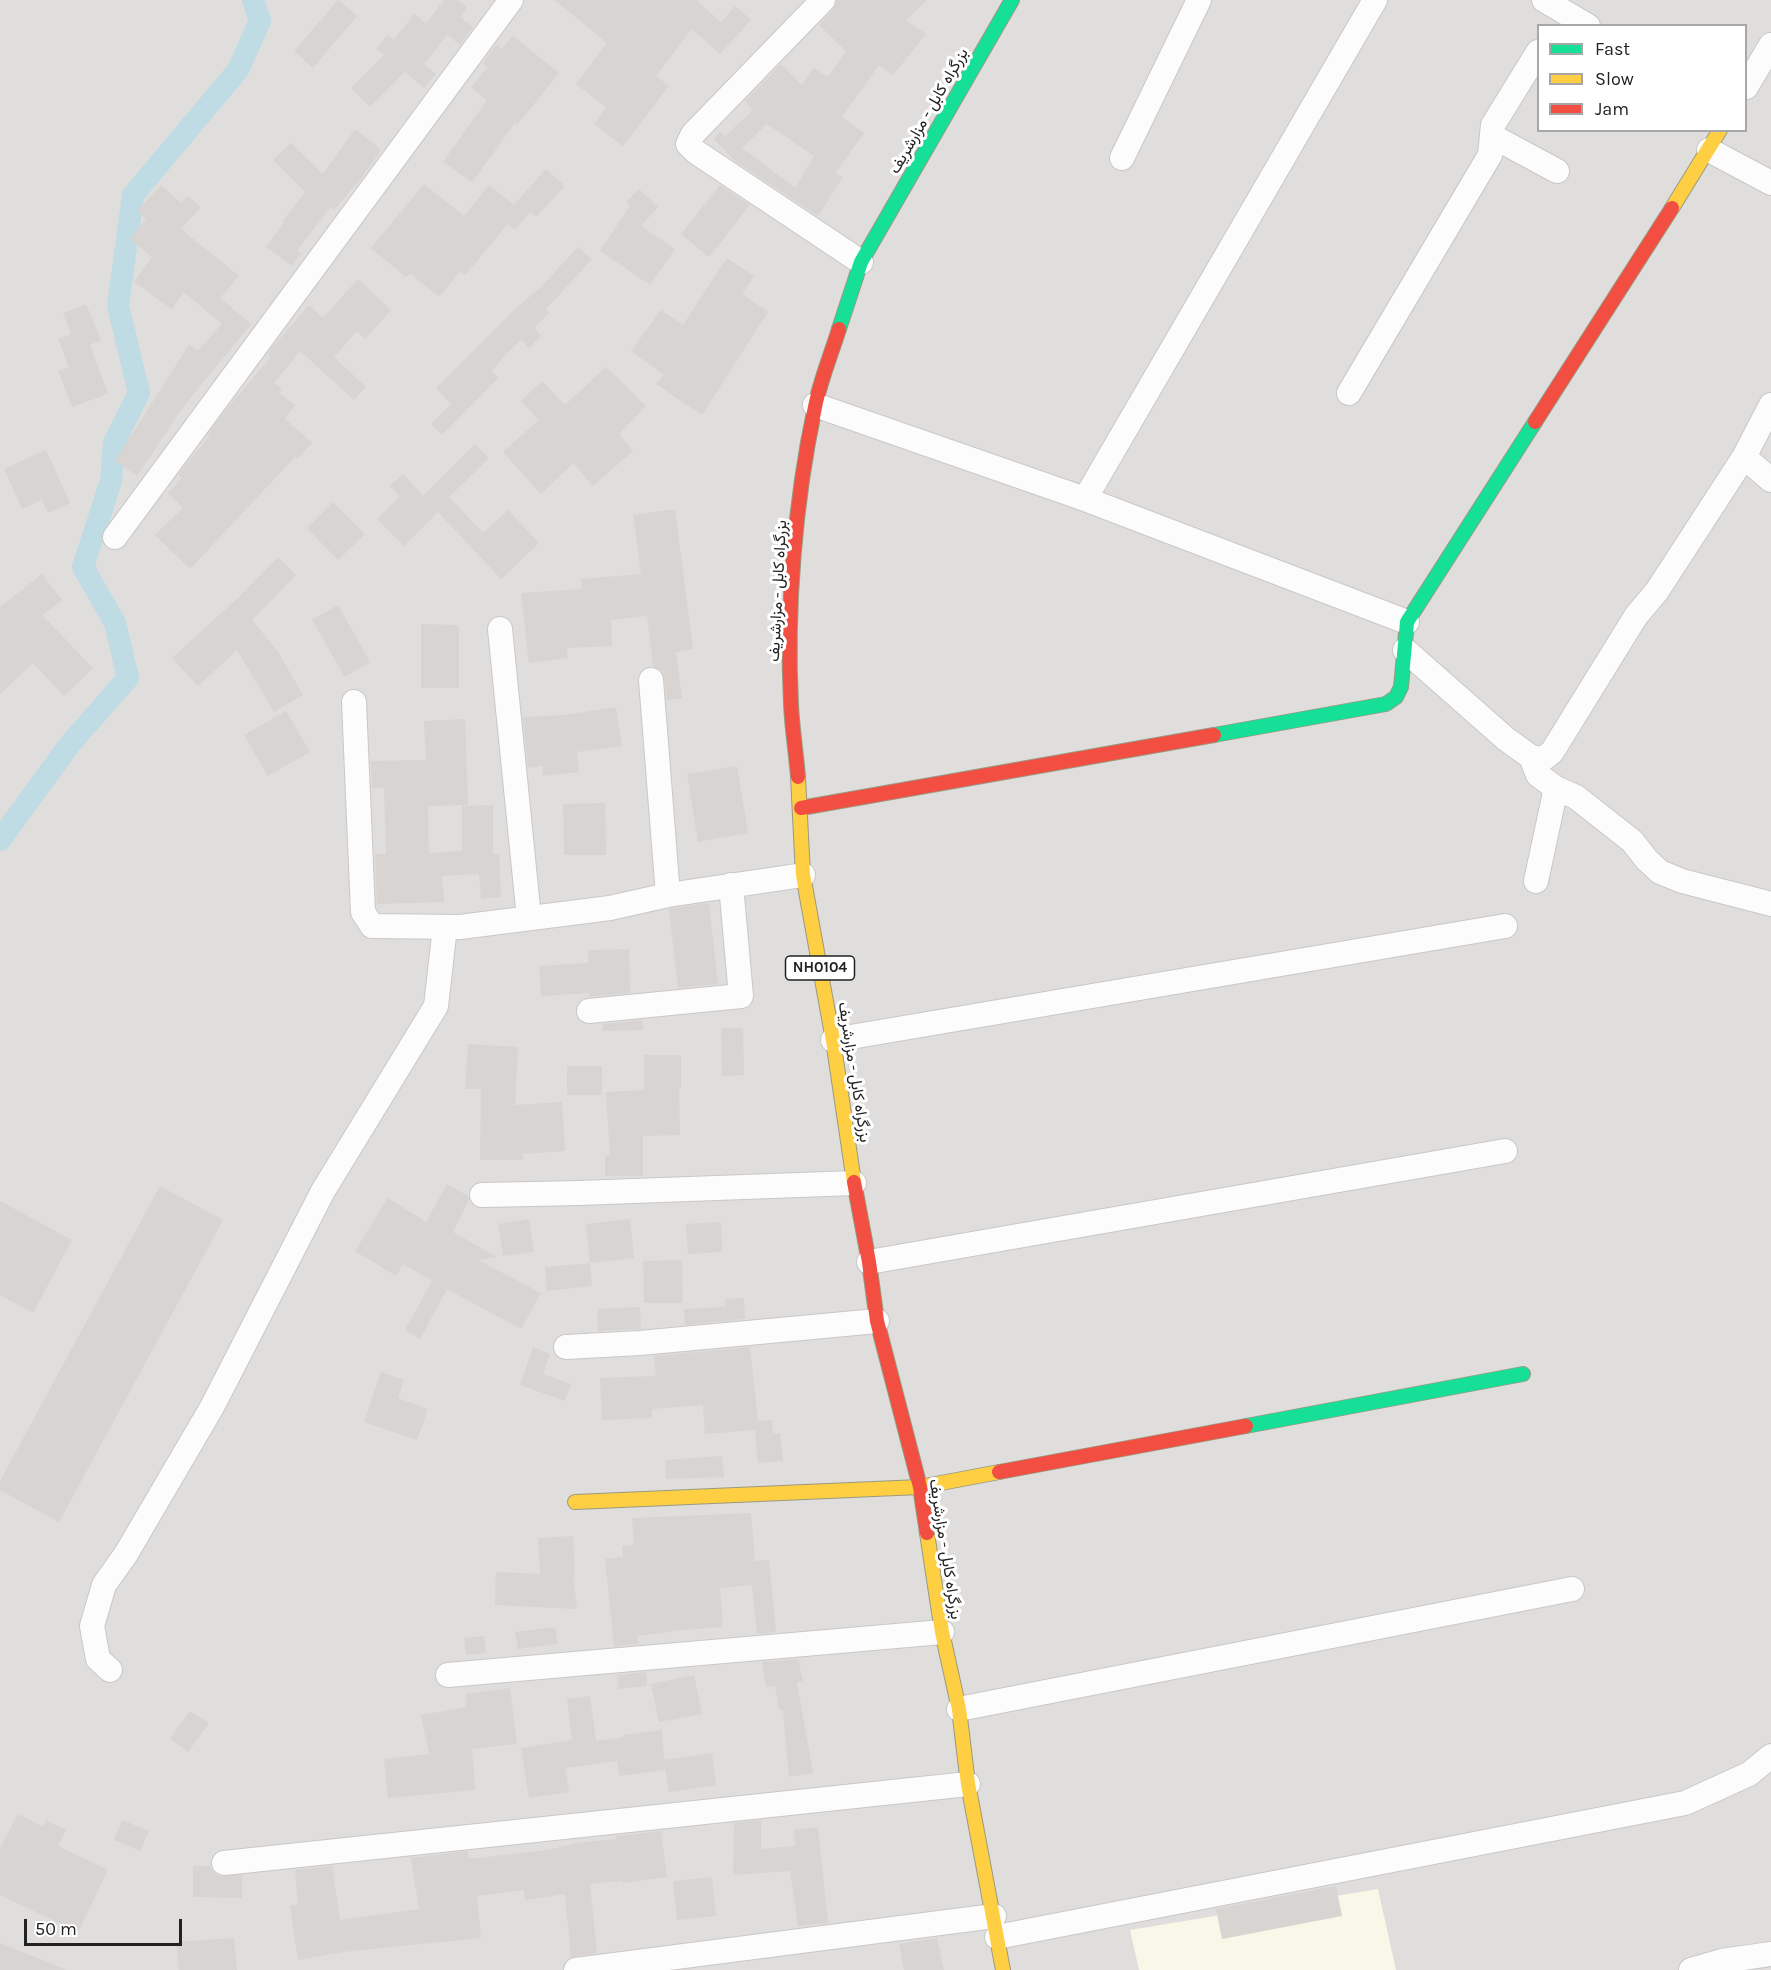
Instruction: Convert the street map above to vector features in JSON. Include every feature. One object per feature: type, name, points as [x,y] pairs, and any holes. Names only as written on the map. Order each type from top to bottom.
[{"type":"main road","name":"بزرگراه کابل - مزارشریف","points":[[1003,1970],[968,1784],[959,1709],[942,1632],[920,1487],[877,1321],[833,1040],[803,875],[801,808],[790,703],[791,613],[797,528],[804,466],[815,405],[861,262],[1012,0]]},
{"type":"main road","points":[[801,808],[1386,704],[1396,697],[1401,687],[1407,622],[1715,140]]},
{"type":"main road","points":[[575,1502],[920,1487],[1523,1374]]},
{"type":"street","points":[[115,537],[512,0]]},
{"type":"street","points":[[823,0],[693,134],[688,144],[696,152],[861,262]]},
{"type":"street","points":[[1122,158],[1199,0]]},
{"type":"street","points":[[1085,499],[1375,0]]},
{"type":"street","points":[[1552,8],[1584,24]]},
{"type":"street","points":[[1747,85],[1771,45]]},
{"type":"street","points":[[1349,393],[1490,155],[1493,125],[1537,55]]},
{"type":"street","points":[[1492,136],[1557,171]]},
{"type":"street","points":[[1715,140],[1771,183]]},
{"type":"street","points":[[815,405],[1085,499],[1407,622]]},
{"type":"street","points":[[1405,650],[1506,739],[1531,757],[1543,759],[1552,752],[1636,616],[1657,591],[1744,457],[1771,405]]},
{"type":"street","points":[[1744,457],[1771,480]]},
{"type":"street","points":[[500,629],[529,918]]},
{"type":"street","points":[[651,680],[668,895]]},
{"type":"street","points":[[354,702],[363,912],[372,926],[446,927],[529,918],[610,908],[668,895],[803,875]]},
{"type":"street","points":[[1531,757],[1538,775],[1556,788],[1576,798],[1632,841],[1660,872],[1682,881],[1771,903]]},
{"type":"street","points":[[1536,880],[1556,788]]},
{"type":"street","points":[[589,1011],[741,996],[731,885]]},
{"type":"street","points":[[833,1040],[1505,926]]},
{"type":"street","points":[[110,1670],[98,1659],[92,1626],[104,1585],[126,1554],[212,1407],[323,1191],[436,1006],[446,927]]},
{"type":"street","points":[[869,1262],[1505,1150]]},
{"type":"street","points":[[482,1195],[854,1183]]},
{"type":"street","points":[[566,1347],[640,1343],[877,1321]]},
{"type":"street","points":[[959,1709],[1572,1589]]},
{"type":"street","points":[[448,1675],[942,1632]]},
{"type":"street","points":[[576,1970],[995,1927],[1684,1803],[1749,1774],[1771,1756]]},
{"type":"street","points":[[224,1863],[968,1784]]},
{"type":"street","points":[[1691,1970],[1722,1961],[1771,1954]]},
{"type":"shaded area","points":[[0,0],[1771,0],[1771,1970],[0,1970]]},
{"type":"shaded area","points":[[1378,1889],[1396,1970],[1139,1970],[1130,1930]]},
{"type":"building","points":[[338,0],[357,16],[313,68],[294,51]]},
{"type":"building","points":[[444,0],[458,0],[467,7],[460,17],[473,27],[460,45],[447,35],[424,64],[436,74],[424,88],[405,72],[370,107],[351,88],[384,55],[376,49],[388,35],[394,40],[414,14],[426,23]]},
{"type":"building","points":[[555,0],[696,0],[721,22],[735,6],[751,20],[720,54],[692,29],[656,76],[669,86],[623,146],[594,124],[606,107],[576,84],[607,43]]},
{"type":"building","points":[[837,0],[927,0],[906,20],[926,34],[893,75],[879,65],[842,117],[864,133],[835,173],[843,177],[818,216],[735,161],[714,139],[720,132],[725,136],[753,110],[745,101],[781,64],[802,85],[814,68],[828,77],[846,51],[819,25],[834,9]],"holes":[[[767,124],[814,156],[795,188],[742,148]]]},
{"type":"building","points":[[513,36],[559,73],[517,125],[515,123],[472,182],[443,162],[487,100],[471,87],[488,67],[483,63],[496,45],[502,49]]},
{"type":"building","points":[[355,129],[381,150],[362,177],[334,210],[331,207],[297,250],[301,253],[292,266],[266,247],[305,192],[273,160],[291,143],[323,174]]},
{"type":"building","points":[[546,169],[565,186],[536,217],[530,212],[515,230],[508,224],[465,275],[460,271],[439,297],[410,273],[406,277],[371,248],[424,184],[464,216],[489,185],[514,205]]},
{"type":"building","points":[[161,185],[181,203],[188,196],[201,207],[181,229],[239,276],[220,298],[251,324],[183,407],[137,476],[115,461],[189,345],[198,351],[222,324],[184,292],[172,309],[134,282],[152,257],[130,239],[146,219],[137,211]]},
{"type":"building","points":[[720,185],[750,205],[709,257],[681,234]]},
{"type":"building","points":[[639,189],[658,207],[641,226],[675,249],[650,285],[600,251],[630,206],[626,202]]},
{"type":"building","points":[[578,247],[592,259],[546,309],[549,313],[534,328],[541,336],[529,348],[521,340],[506,354],[492,371],[498,378],[442,435],[431,424],[451,404],[436,388],[515,309],[540,288]]},
{"type":"building","points":[[727,258],[754,276],[742,294],[768,312],[702,415],[656,384],[664,375],[631,351],[661,310],[683,325]]},
{"type":"building","points":[[358,279],[391,310],[365,339],[357,331],[334,357],[366,387],[354,400],[300,351],[274,383],[282,389],[279,393],[295,405],[285,419],[312,443],[297,459],[295,457],[190,569],[155,535],[183,508],[168,493],[182,478],[178,475],[210,435],[208,434],[229,406],[271,357],[268,354],[272,348],[309,305],[323,318]]},
{"type":"building","points":[[86,304],[101,340],[90,345],[108,394],[72,407],[58,371],[69,367],[58,339],[71,334],[63,313]]},
{"type":"building","points":[[606,367],[646,406],[619,434],[633,451],[593,486],[573,463],[541,494],[503,452],[539,420],[521,401],[542,381],[565,405]]},
{"type":"building","points":[[475,444],[489,458],[449,497],[483,533],[508,510],[539,543],[501,579],[438,512],[404,546],[377,519],[400,496],[390,486],[403,474],[423,496]]},
{"type":"building","points":[[46,450],[70,503],[48,513],[42,500],[22,509],[4,469]]},
{"type":"building","points":[[333,502],[365,534],[338,560],[307,528]]},
{"type":"building","points":[[675,509],[693,649],[676,652],[682,698],[667,700],[663,672],[653,666],[647,616],[611,620],[612,646],[567,648],[568,658],[529,663],[521,593],[582,589],[581,579],[641,574],[633,515]]},
{"type":"building","points":[[278,557],[296,575],[252,620],[278,652],[303,695],[274,712],[237,650],[198,686],[172,658],[239,597]]},
{"type":"building","points":[[42,574],[62,600],[42,615],[93,668],[64,696],[33,663],[0,694],[0,607]]},
{"type":"building","points":[[338,605],[370,662],[345,677],[312,620]]},
{"type":"building","points":[[421,624],[459,625],[459,688],[421,688]]},
{"type":"building","points":[[616,707],[622,746],[577,752],[579,772],[543,776],[542,766],[528,768],[523,717],[565,715]]},
{"type":"building","points":[[286,711],[310,752],[268,776],[244,735]]},
{"type":"building","points":[[465,719],[468,805],[428,806],[429,853],[462,851],[462,806],[493,805],[493,854],[499,853],[501,897],[481,899],[479,874],[442,876],[444,902],[377,904],[375,854],[386,854],[384,788],[372,788],[371,761],[426,760],[424,721]]},
{"type":"building","points":[[737,766],[748,833],[698,842],[687,774]]},
{"type":"building","points":[[605,803],[606,855],[564,855],[563,804]]},
{"type":"building","points":[[709,903],[718,984],[678,988],[669,909]]},
{"type":"building","points":[[629,949],[630,993],[589,997],[589,993],[541,996],[539,966],[588,963],[588,950]]},
{"type":"building","points":[[642,1020],[643,1030],[603,1031],[603,1024]]},
{"type":"building","points":[[721,1028],[743,1028],[744,1075],[722,1076]]},
{"type":"building","points":[[468,1044],[518,1047],[515,1105],[562,1102],[565,1151],[523,1154],[523,1160],[480,1160],[481,1089],[465,1089]]},
{"type":"building","points":[[644,1055],[681,1055],[680,1135],[643,1136],[643,1176],[605,1176],[605,1156],[610,1156],[606,1092],[644,1090]]},
{"type":"building","points":[[567,1066],[602,1066],[602,1095],[567,1095]]},
{"type":"building","points":[[447,1184],[468,1196],[469,1200],[453,1232],[497,1257],[478,1260],[541,1293],[521,1329],[447,1289],[420,1339],[405,1330],[432,1281],[403,1264],[396,1276],[355,1251],[388,1198],[426,1222]]},
{"type":"building","points":[[160,1186],[223,1220],[59,1522],[0,1490],[0,1481]]},
{"type":"building","points":[[0,1201],[72,1240],[33,1313],[0,1295]]},
{"type":"building","points":[[529,1219],[534,1252],[503,1256],[498,1224]]},
{"type":"building","points":[[630,1219],[634,1258],[590,1263],[586,1224]]},
{"type":"building","points":[[721,1222],[722,1252],[688,1254],[686,1224]]},
{"type":"building","points":[[682,1260],[683,1303],[644,1303],[643,1261]]},
{"type":"building","points":[[590,1263],[592,1286],[547,1291],[545,1267]]},
{"type":"building","points":[[744,1298],[745,1319],[685,1325],[684,1309],[725,1307],[725,1299]]},
{"type":"building","points":[[640,1307],[641,1329],[598,1331],[597,1309]]},
{"type":"building","points":[[533,1347],[550,1354],[543,1374],[571,1384],[565,1401],[520,1385]]},
{"type":"building","points":[[750,1347],[758,1421],[772,1420],[773,1433],[780,1433],[783,1461],[758,1463],[755,1430],[705,1434],[703,1405],[652,1409],[652,1418],[602,1420],[600,1378],[656,1376],[654,1356]]},
{"type":"building","points":[[381,1372],[404,1380],[398,1398],[428,1409],[417,1440],[364,1422]]},
{"type":"building","points":[[722,1456],[724,1477],[666,1479],[665,1460]]},
{"type":"building","points":[[751,1513],[755,1561],[769,1560],[776,1632],[757,1634],[752,1585],[720,1588],[723,1627],[637,1636],[639,1644],[614,1646],[605,1559],[623,1557],[622,1546],[634,1545],[632,1518]]},
{"type":"building","points":[[573,1536],[575,1574],[573,1575],[577,1609],[495,1605],[496,1572],[540,1574],[538,1538]]},
{"type":"building","points":[[555,1627],[558,1644],[518,1649],[515,1632]]},
{"type":"building","points":[[484,1636],[486,1653],[466,1655],[464,1638]]},
{"type":"building","points":[[798,1659],[803,1681],[797,1682],[813,1773],[789,1777],[783,1710],[779,1710],[775,1686],[766,1687],[762,1662]]},
{"type":"building","points":[[646,1672],[647,1686],[619,1689],[617,1675]]},
{"type":"building","points":[[694,1675],[702,1714],[659,1722],[651,1684]]},
{"type":"building","points":[[510,1688],[517,1744],[472,1749],[475,1790],[388,1798],[384,1759],[429,1754],[421,1715],[467,1707],[466,1694]]},
{"type":"building","points":[[590,1696],[596,1741],[662,1730],[664,1760],[712,1753],[716,1785],[669,1792],[664,1761],[665,1770],[619,1776],[617,1761],[565,1768],[569,1792],[529,1798],[521,1748],[572,1740],[567,1699]]},
{"type":"building","points":[[190,1711],[209,1723],[188,1752],[170,1739]]},
{"type":"building","points":[[18,1814],[43,1827],[46,1820],[66,1830],[58,1846],[108,1870],[78,1932],[0,1895],[0,1848]]},
{"type":"building","points":[[122,1820],[149,1831],[140,1851],[114,1840]]},
{"type":"building","points":[[761,1820],[761,1849],[795,1846],[794,1830],[818,1827],[828,1923],[798,1926],[790,1871],[733,1875],[734,1823]]},
{"type":"building","points":[[661,1831],[667,1877],[622,1883],[622,1881],[590,1884],[597,1953],[571,1957],[565,1894],[525,1900],[524,1890],[477,1896],[481,1938],[343,1952],[298,1960],[290,1906],[298,1905],[295,1870],[332,1866],[340,1920],[419,1909],[411,1858],[468,1851],[469,1859],[548,1850],[578,1843],[616,1839],[616,1836]]},
{"type":"building","points":[[193,1866],[210,1866],[219,1876],[242,1875],[242,1898],[193,1897]]},
{"type":"building","points":[[712,1877],[716,1916],[677,1920],[673,1881]]},
{"type":"building","points":[[1336,1886],[1342,1916],[1222,1939],[1216,1909]]},
{"type":"building","points":[[234,1938],[237,1970],[179,1970],[176,1942]]},
{"type":"building","points":[[937,1938],[944,1970],[904,1970],[899,1944]]},
{"type":"building","points":[[0,1943],[65,1969],[0,1970]]},
{"type":"waterway","points":[[0,840],[70,744],[128,678],[115,623],[83,567],[111,481],[114,443],[139,393],[118,306],[133,195],[238,70],[260,21],[253,0]]},
{"type":"traffic: fast","points":[[839,329],[861,262],[1012,0]]},
{"type":"traffic: fast","points":[[1214,735],[1386,704],[1396,697],[1401,687],[1407,622],[1535,422]]},
{"type":"traffic: fast","points":[[1246,1426],[1523,1374]]},
{"type":"traffic: slow","points":[[1672,208],[1719,132]]},
{"type":"traffic: slow","points":[[798,777],[803,875],[833,1040],[854,1182]]},
{"type":"traffic: slow","points":[[575,1502],[920,1487],[999,1472]]},
{"type":"traffic: slow","points":[[927,1533],[942,1632],[959,1709],[968,1784],[1003,1970]]},
{"type":"traffic: jam","points":[[1535,422],[1672,208]]},
{"type":"traffic: jam","points":[[798,777],[790,668],[791,593],[797,517],[815,407],[839,329]]},
{"type":"traffic: jam","points":[[801,808],[1214,735]]},
{"type":"traffic: jam","points":[[854,1182],[877,1321],[920,1487],[927,1533]]},
{"type":"traffic: jam","points":[[999,1472],[1246,1426]]}]
